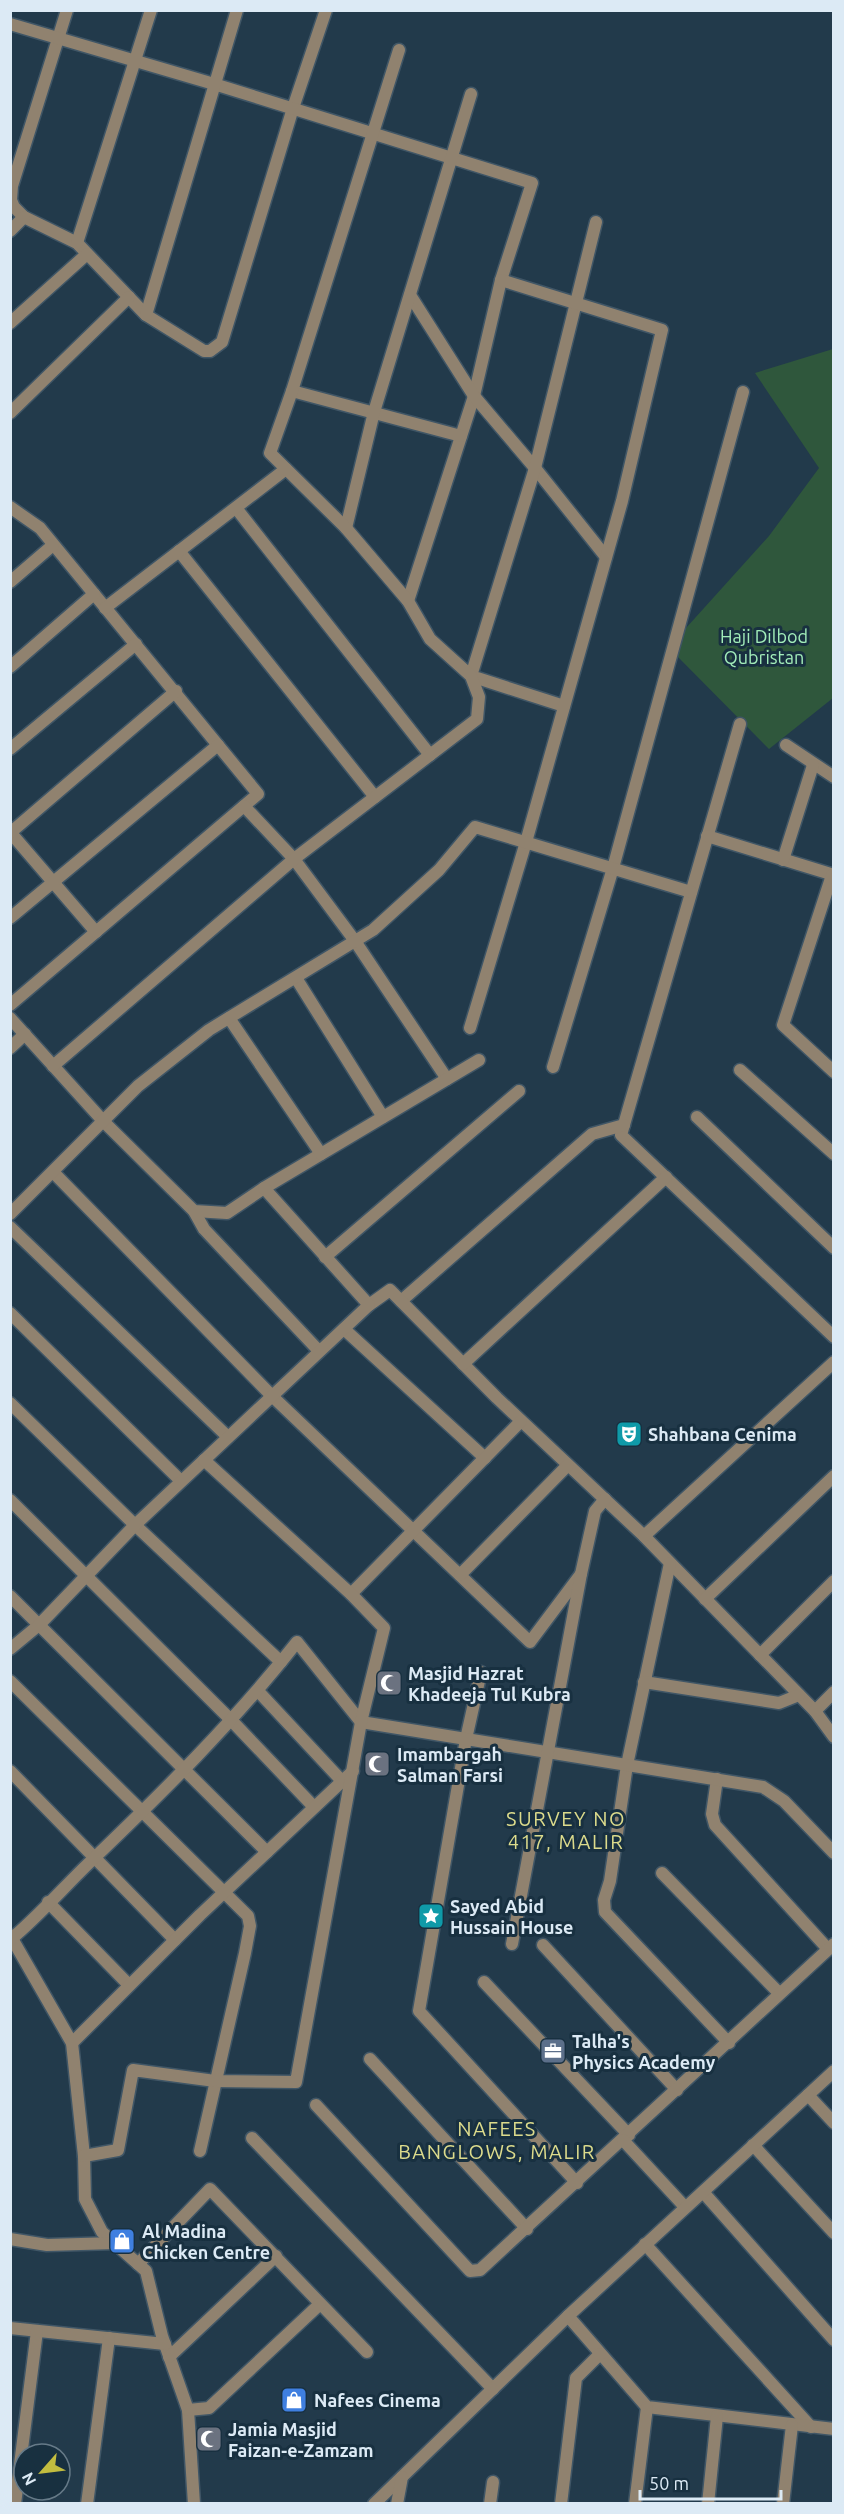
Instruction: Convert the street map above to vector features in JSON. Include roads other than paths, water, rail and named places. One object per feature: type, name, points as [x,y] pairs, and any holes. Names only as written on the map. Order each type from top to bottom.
[{"type":"street","points":[[67,10],[12,186],[11,200],[14,207],[24,217],[77,243],[146,315],[204,351],[210,351],[222,342],[293,108],[326,10]]},
{"type":"street","points":[[77,243],[151,10]]},
{"type":"street","points":[[146,315],[237,10]]},
{"type":"street","points":[[10,24],[293,108],[532,183],[501,279],[474,396],[408,601]]},
{"type":"street","points":[[399,50],[292,391],[270,453],[346,528],[408,601],[430,639],[471,676],[564,706]]},
{"type":"street","points":[[346,528],[374,412],[471,94]]},
{"type":"street","points":[[10,231],[24,217]]},
{"type":"street","points":[[54,1066],[294,859],[477,719],[479,697],[471,676],[536,468],[596,222]]},
{"type":"street","points":[[10,323],[87,254]]},
{"type":"street","points":[[470,1028],[526,843],[622,501],[662,330],[577,305],[501,279]]},
{"type":"street","points":[[410,295],[474,396],[536,468],[606,557]]},
{"type":"street","points":[[10,412],[129,297]]},
{"type":"street","points":[[292,391],[461,436]]},
{"type":"street","points":[[553,1067],[613,868],[742,392]]},
{"type":"street","points":[[105,608],[286,469]]},
{"type":"street","points":[[10,507],[40,528],[176,691],[258,794],[10,1005]]},
{"type":"street","points":[[236,508],[430,755]]},
{"type":"street","points":[[10,582],[53,545]]},
{"type":"street","points":[[179,552],[375,797]]},
{"type":"street","points":[[10,667],[94,594]]},
{"type":"street","points":[[10,749],[136,644]]},
{"type":"street","points":[[96,932],[11,832],[176,691]]},
{"type":"street","points":[[740,724],[621,1135],[834,1337]]},
{"type":"street","points":[[10,918],[218,745]]},
{"type":"street","points":[[786,745],[834,777]]},
{"type":"street","points":[[783,860],[813,765]]},
{"type":"street","points":[[244,806],[294,859],[355,941],[447,1079]]},
{"type":"street","points":[[10,1214],[138,1086],[209,1030],[373,930],[439,870],[475,827],[691,892]]},
{"type":"street","points":[[707,836],[833,875],[783,1025],[834,1072]]},
{"type":"street","points":[[296,978],[383,1117]]},
{"type":"street","points":[[10,1018],[104,1122],[194,1211],[204,1229],[320,1351]]},
{"type":"street","points":[[229,1018],[321,1154]]},
{"type":"street","points":[[10,1048],[25,1034]]},
{"type":"street","points":[[194,1211],[227,1213],[264,1188],[479,1060]]},
{"type":"street","points":[[740,1070],[834,1154]]},
{"type":"street","points":[[325,1257],[519,1091]]},
{"type":"street","points":[[698,1117],[834,1248]]},
{"type":"street","points":[[401,1301],[592,1134],[624,1125]]},
{"type":"street","points":[[53,1172],[272,1396],[530,1642],[581,1574]]},
{"type":"street","points":[[463,1364],[666,1177]]},
{"type":"street","points":[[264,1188],[369,1305]]},
{"type":"street","points":[[10,1227],[228,1437]]},
{"type":"street","points":[[10,1649],[39,1625],[135,1525],[181,1481],[369,1305],[390,1290],[521,1421],[644,1536],[815,1711],[834,1737]]},
{"type":"street","points":[[10,1313],[181,1481]]},
{"type":"street","points":[[344,1329],[485,1458]]},
{"type":"street","points":[[644,1536],[834,1362]]},
{"type":"street","points":[[10,1403],[135,1525],[281,1662]]},
{"type":"street","points":[[351,1594],[521,1421]]},
{"type":"street","points":[[84,2156],[118,2150],[133,2070],[215,2081],[296,2082],[362,1722],[384,1628],[351,1594],[204,1460]]},
{"type":"street","points":[[460,1575],[568,1465]]},
{"type":"street","points":[[705,1599],[834,1476]]},
{"type":"street","points":[[512,1944],[581,1574],[595,1511],[605,1499]]},
{"type":"street","points":[[10,1500],[231,1720],[314,1808]]},
{"type":"street","points":[[670,1563],[627,1765],[610,1881],[604,1900],[605,1912],[729,2043]]},
{"type":"street","points":[[760,1654],[834,1581]]},
{"type":"street","points":[[10,1596],[267,1852]]},
{"type":"street","points":[[194,2504],[188,2410],[165,2344],[146,2271],[102,2232],[85,2199],[84,2156],[72,2043],[11,1938],[144,1812],[258,1691],[297,1642],[362,1722],[763,1787],[784,1801],[834,1853]]},
{"type":"street","points":[[481,1672],[466,1739],[419,2011],[577,2183]]},
{"type":"street","points":[[10,1681],[248,1916],[250,1926],[200,2151]]},
{"type":"street","points":[[644,1682],[779,1703],[799,1695]]},
{"type":"street","points":[[258,1691],[342,1781]]},
{"type":"street","points":[[815,1711],[834,1692]]},
{"type":"street","points":[[10,1771],[175,1940]]},
{"type":"street","points":[[72,2043],[224,1892],[353,1771]]},
{"type":"street","points":[[316,2105],[470,2271],[480,2270],[831,1947],[715,1825],[712,1814],[717,1779]]},
{"type":"street","points":[[662,1873],[779,1993]]},
{"type":"street","points":[[48,1902],[129,1985]]},
{"type":"street","points":[[543,1945],[677,2090]]},
{"type":"street","points":[[484,1982],[626,2137],[685,2208]]},
{"type":"street","points":[[370,2059],[527,2229]]},
{"type":"street","points":[[374,2504],[568,2316],[834,2071]]},
{"type":"street","points":[[808,2095],[834,2123]]},
{"type":"street","points":[[252,2138],[492,2389]]},
{"type":"street","points":[[753,2145],[834,2233]]},
{"type":"street","points":[[138,2264],[210,2189],[367,2352]]},
{"type":"street","points":[[703,2192],[834,2340]]},
{"type":"street","points":[[10,2239],[47,2244],[115,2243]]},
{"type":"street","points":[[645,2244],[811,2427]]},
{"type":"street","points":[[170,2357],[276,2256]]},
{"type":"street","points":[[188,2410],[209,2408],[320,2304]]},
{"type":"street","points":[[568,2316],[647,2407],[834,2429]]},
{"type":"street","points":[[10,2328],[165,2344]]},
{"type":"street","points":[[15,2504],[37,2331]]},
{"type":"street","points":[[87,2504],[109,2338]]},
{"type":"street","points":[[561,2504],[576,2378],[600,2354]]},
{"type":"street","points":[[635,2504],[647,2407]]},
{"type":"street","points":[[708,2504],[717,2416]]},
{"type":"street","points":[[783,2504],[792,2425]]},
{"type":"street","points":[[397,2504],[402,2477]]},
{"type":"street","points":[[490,2504],[493,2482]]},
{"type":"place","name":"Shahbana Cenima","points":[[629,1434]]},
{"type":"place","name":"Masjid Hazrat Khadeeja Tul Kubra","points":[[389,1683]]},
{"type":"place","name":"Imambargah Salman Farsi","points":[[377,1764]]},
{"type":"place","name":"Sayed Abid Hussain House","points":[[431,1916]]},
{"type":"place","name":"Talha's Physics Academy","points":[[553,2051]]},
{"type":"place","name":"Al Madina Chicken Centre","points":[[122,2241]]},
{"type":"place","name":"Nafees Cinema","points":[[294,2400]]},
{"type":"place","name":"Jamia Masjid Faizan-e-Zamzam","points":[[209,2439]]},
{"type":"district","name":"SURVEY NO 417, MALIR","points":[[566,1830]]},
{"type":"district","name":"NAFEES BANGLOWS, MALIR","points":[[497,2140]]},
{"type":"park label","name":"Haji Dilbod Qubristan","points":[[764,646]]}]
